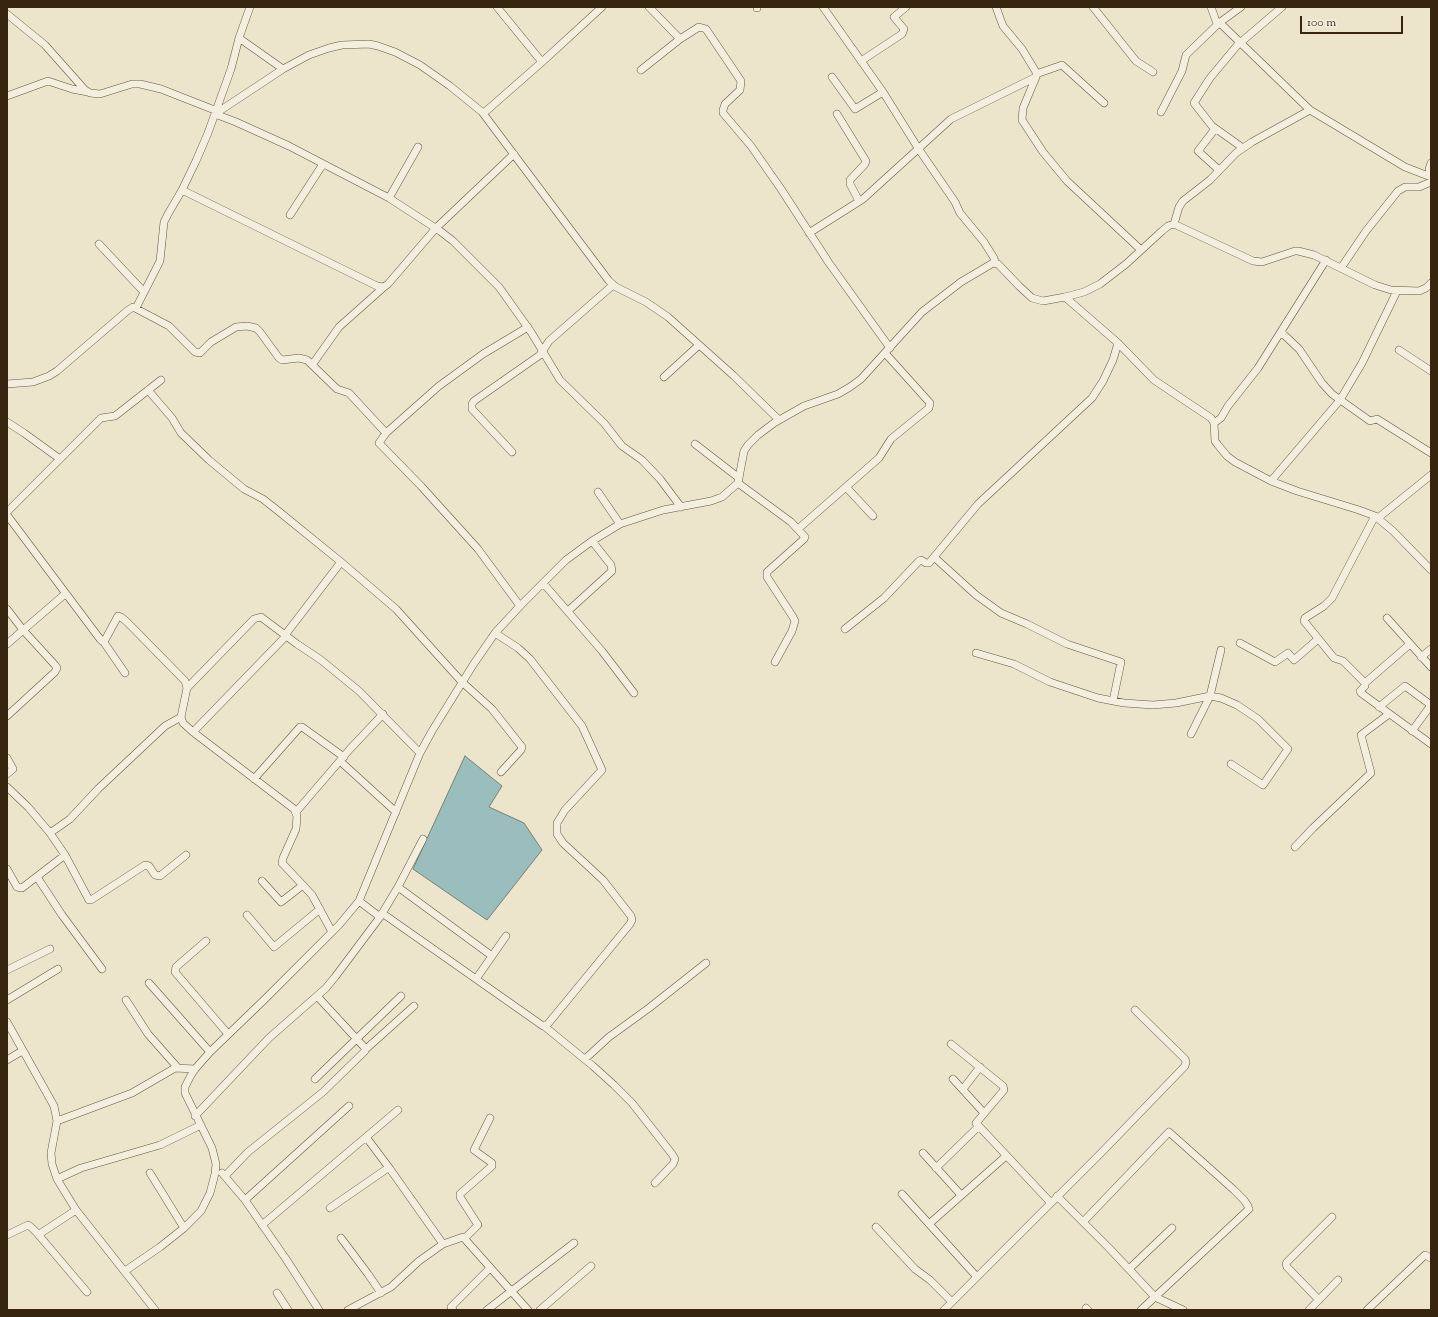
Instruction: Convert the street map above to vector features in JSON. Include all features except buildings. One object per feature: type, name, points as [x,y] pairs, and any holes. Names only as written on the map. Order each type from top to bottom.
[{"type":"street","points":[[136,308],[160,261],[164,222],[196,161],[231,69],[238,38],[250,7]]},
{"type":"street","points":[[497,7],[542,62]]},
{"type":"street","points":[[482,112],[485,112],[602,7]]},
{"type":"street","points":[[649,7],[680,39]]},
{"type":"street","points":[[823,7],[883,92],[918,148],[955,202],[960,213],[988,248],[995,262],[1023,291],[1032,298],[1043,301],[1065,297],[1084,292],[1100,284],[1126,264],[1168,226],[1174,224],[1253,261],[1262,262],[1295,251],[1314,254],[1375,285],[1397,291],[1418,291],[1429,287]]},
{"type":"street","points":[[861,61],[902,34],[904,29],[894,17],[906,7]]},
{"type":"street","points":[[996,7],[1003,26],[1026,55],[1036,75],[1023,108],[1022,120],[1043,152],[1067,181],[1140,250]]},
{"type":"street","points":[[1093,7],[1136,61],[1153,72]]},
{"type":"street","points":[[1211,7],[1216,21],[1220,23],[1310,110],[1326,118],[1405,167],[1431,176]]},
{"type":"street","points":[[1161,112],[1182,71],[1186,55],[1220,23],[1241,7]]},
{"type":"street","points":[[1243,148],[1215,129],[1194,103],[1210,78],[1240,42],[1282,7]]},
{"type":"street","points":[[7,14],[45,45],[88,92]]},
{"type":"street","points":[[641,70],[680,39],[699,27],[704,28],[740,78],[742,84],[740,90],[725,104],[723,113],[751,146],[888,350],[930,403],[929,408],[890,441],[879,458],[798,529]]},
{"type":"street","points":[[238,38],[283,68]]},
{"type":"street","points":[[215,112],[224,109],[283,68],[309,54],[329,48],[369,44],[405,56],[450,86],[482,112],[613,285],[658,310],[734,376],[779,420]]},
{"type":"street","points":[[809,233],[860,201],[951,119],[1036,75],[1062,65],[1104,103]]},
{"type":"street","points":[[832,77],[855,109],[883,92]]},
{"type":"street","points":[[7,96],[48,81],[72,89],[100,94],[132,84],[140,84],[161,89],[289,146],[389,198],[436,228],[452,241],[496,284],[528,327],[560,380],[604,423],[622,446],[642,460],[660,478],[681,507]]},
{"type":"street","points":[[1174,224],[1181,204],[1243,148],[1310,110]]},
{"type":"street","points":[[837,114],[866,161],[850,182],[860,201]]},
{"type":"street","points":[[1215,129],[1198,151],[1219,170]]},
{"type":"street","points":[[389,198],[418,147]]},
{"type":"street","points":[[312,365],[339,327],[388,284],[436,228],[514,154]]},
{"type":"street","points":[[1431,163],[1429,169],[1431,176]]},
{"type":"street","points":[[290,215],[323,164]]},
{"type":"street","points":[[1342,268],[1366,231],[1398,191],[1405,187],[1419,187],[1431,182]]},
{"type":"street","points":[[182,190],[377,286],[384,287]]},
{"type":"street","points":[[99,244],[144,292]]},
{"type":"street","points":[[1214,423],[1221,418],[1228,406],[1252,377],[1326,260]]},
{"type":"street","points":[[125,1271],[160,1247],[184,1228],[201,1211],[210,1193],[216,1167],[212,1148],[188,1102],[184,1090],[187,1082],[195,1069],[210,1052],[332,932],[359,901],[420,753],[462,682],[495,633],[558,567],[592,541],[620,524],[663,510],[716,500],[722,496],[739,481],[745,449],[758,435],[779,420],[804,406],[838,394],[861,379],[922,312],[962,282],[995,262]]},
{"type":"street","points":[[512,452],[472,409],[472,404],[474,401],[537,357],[549,341],[613,285]]},
{"type":"street","points":[[1271,481],[1340,400],[1362,363],[1397,291]]},
{"type":"street","points":[[1065,297],[1118,342],[1154,380],[1211,418],[1214,423],[1215,441],[1221,450],[1240,465],[1271,481],[1297,491],[1359,510],[1377,518],[1393,531],[1431,570]]},
{"type":"street","points":[[7,384],[33,382],[49,376],[57,371],[133,307],[168,326],[195,352],[200,353],[211,342],[236,327],[247,326],[256,328],[279,358],[282,360],[303,359],[312,365],[337,389],[349,393],[386,433]]},
{"type":"street","points":[[520,606],[478,549],[421,486],[380,445],[379,442],[386,433],[439,386],[483,354],[528,327]]},
{"type":"street","points":[[1281,332],[1300,349],[1322,383],[1340,400],[1370,421],[1377,419],[1431,453]]},
{"type":"street","points":[[845,629],[884,598],[919,561],[921,560],[928,564],[978,504],[1092,398],[1100,387],[1113,360],[1118,342]]},
{"type":"street","points":[[664,377],[699,345]]},
{"type":"street","points":[[1399,350],[1431,371]]},
{"type":"street","points":[[7,512],[101,418],[116,416],[161,380]]},
{"type":"street","points":[[148,390],[172,418],[181,433],[209,460],[244,488],[267,502],[396,609],[462,682],[488,705],[522,745],[521,750],[502,772]]},
{"type":"street","points":[[7,422],[60,459]]},
{"type":"street","points":[[695,444],[791,522],[805,537],[767,572],[795,621],[792,631],[775,662]]},
{"type":"street","points":[[1364,683],[1344,661],[1334,658],[1304,619],[1324,606],[1332,598],[1377,518],[1431,475]]},
{"type":"street","points":[[846,487],[873,516]]},
{"type":"street","points":[[598,492],[620,524]]},
{"type":"street","points":[[7,515],[65,594],[100,639],[104,641],[125,673]]},
{"type":"street","points":[[568,611],[612,571],[611,565],[592,541]]},
{"type":"street","points":[[934,557],[976,594],[1001,613],[1067,644],[1119,660],[1121,664],[1113,701]]},
{"type":"street","points":[[192,732],[285,636],[341,562]]},
{"type":"street","points":[[543,583],[602,651],[634,693]]},
{"type":"street","points":[[7,644],[65,594]]},
{"type":"street","points":[[7,609],[23,630],[57,668],[55,672],[7,716]]},
{"type":"street","points":[[104,641],[116,618],[118,616],[121,617],[132,626],[182,678],[187,688]]},
{"type":"street","points":[[332,932],[320,909],[303,884],[282,862],[296,829],[296,812],[293,807],[192,732],[183,723],[181,717],[187,688],[257,617],[264,618],[285,636],[321,660],[359,691],[420,753]]},
{"type":"street","points":[[1387,618],[1431,667]]},
{"type":"street","points":[[495,633],[518,648],[530,659],[582,726],[602,770],[565,810],[557,822],[557,834],[563,844],[599,876],[631,916],[632,920],[620,938],[544,1026]]},
{"type":"street","points":[[1240,643],[1274,662],[1288,653],[1294,660],[1318,638]]},
{"type":"street","points":[[1410,644],[1364,683],[1365,686],[1360,691],[1379,708],[1431,744]]},
{"type":"street","points":[[1421,657],[1431,649]]},
{"type":"street","points":[[1191,734],[1210,696],[1221,650]]},
{"type":"street","points":[[976,653],[1014,664],[1050,682],[1071,690],[1113,701],[1153,705],[1176,704],[1210,696],[1227,700],[1251,714],[1288,749],[1264,784],[1261,784],[1231,764]]},
{"type":"street","points":[[1379,708],[1405,686],[1431,705],[1412,731]]},
{"type":"street","points":[[296,812],[383,714]]},
{"type":"street","points":[[1296,847],[1313,828],[1370,774],[1371,770],[1361,735],[1389,714]]},
{"type":"street","points":[[50,833],[70,819],[114,773],[165,726],[181,717]]},
{"type":"street","points":[[254,779],[300,727],[302,727],[342,759],[396,812]]},
{"type":"street","points":[[7,758],[13,769],[7,774]]},
{"type":"street","points":[[7,787],[28,807],[50,833],[65,856],[88,899],[91,900],[145,865],[148,865],[155,876],[159,877],[186,855]]},
{"type":"street","points":[[196,1116],[270,1038],[336,977],[381,915],[398,887],[423,839]]},
{"type":"street","points":[[7,869],[10,880],[20,888],[65,856]]},
{"type":"street","points":[[37,877],[62,915],[102,969]]},
{"type":"street","points":[[262,881],[281,902],[303,884]]},
{"type":"street","points":[[398,887],[492,956]]},
{"type":"street","points":[[359,901],[544,1026],[614,1085],[632,1103],[675,1159],[673,1164],[655,1183]]},
{"type":"street","points":[[247,915],[274,947],[320,909]]},
{"type":"street","points":[[476,979],[506,936]]},
{"type":"street","points":[[206,941],[176,967],[174,972],[228,1034]]},
{"type":"street","points":[[7,970],[50,949]]},
{"type":"street","points":[[585,1059],[609,1036],[650,1008],[706,963]]},
{"type":"street","points":[[7,1000],[58,969]]},
{"type":"street","points":[[149,983],[210,1052]]},
{"type":"street","points":[[317,996],[366,1049]]},
{"type":"street","points":[[315,1079],[400,996]]},
{"type":"street","points":[[126,1000],[148,1034],[178,1068]]},
{"type":"street","points":[[225,1176],[248,1152],[323,1092],[366,1049],[414,1006]]},
{"type":"street","points":[[944,1310],[1106,1148],[1186,1064],[1185,1059],[1135,1010]]},
{"type":"street","points":[[7,1022],[54,1106],[57,1121],[51,1153],[52,1164],[58,1178],[76,1210],[155,1310]]},
{"type":"street","points":[[951,1044],[1004,1088],[1004,1090],[976,1123],[1051,1203]]},
{"type":"street","points":[[7,1060],[22,1050]]},
{"type":"street","points":[[962,1089],[980,1067]]},
{"type":"street","points":[[57,1121],[132,1093],[178,1068],[195,1069]]},
{"type":"street","points":[[954,1079],[984,1113]]},
{"type":"street","points":[[246,1200],[349,1106]]},
{"type":"street","points":[[262,1225],[398,1110]]},
{"type":"street","points":[[348,1310],[391,1287],[419,1261],[443,1244],[465,1238],[478,1225],[460,1197],[460,1194],[492,1166],[492,1163],[474,1150],[490,1118]]},
{"type":"street","points":[[58,1178],[82,1168],[160,1145],[201,1125]]},
{"type":"street","points":[[936,1168],[979,1126]]},
{"type":"street","points":[[1083,1222],[1169,1132],[1244,1200],[1249,1208],[1141,1310]]},
{"type":"street","points":[[366,1137],[443,1244]]},
{"type":"street","points":[[922,1153],[961,1194]]},
{"type":"street","points":[[929,1224],[961,1194],[1006,1156]]},
{"type":"street","points":[[216,1167],[246,1200],[319,1310]]},
{"type":"street","points":[[330,1208],[386,1168],[390,1169]]},
{"type":"street","points":[[150,1173],[184,1228]]},
{"type":"street","points":[[902,1194],[978,1277]]},
{"type":"street","points":[[1057,1196],[1155,1297],[1183,1310]]},
{"type":"street","points":[[36,1233],[42,1232],[76,1210]]},
{"type":"street","points":[[1319,1300],[1287,1267],[1286,1264],[1332,1217]]},
{"type":"street","points":[[7,1235],[28,1225],[31,1227],[87,1292]]},
{"type":"street","points":[[876,1227],[915,1269],[930,1280],[952,1302]]},
{"type":"street","points":[[1129,1269],[1172,1228]]},
{"type":"street","points":[[340,1238],[381,1293]]},
{"type":"street","points":[[465,1238],[510,1292],[528,1310]]},
{"type":"street","points":[[487,1310],[574,1243]]},
{"type":"street","points":[[1367,1310],[1425,1255],[1431,1258]]},
{"type":"street","points":[[540,1310],[591,1266]]},
{"type":"street","points":[[451,1309],[490,1268]]},
{"type":"street","points":[[1309,1310],[1338,1280]]},
{"type":"street","points":[[277,1293],[288,1310]]},
{"type":"water","points":[[465,756],[502,786],[489,807],[524,823],[542,850],[487,920],[413,869]]}]
